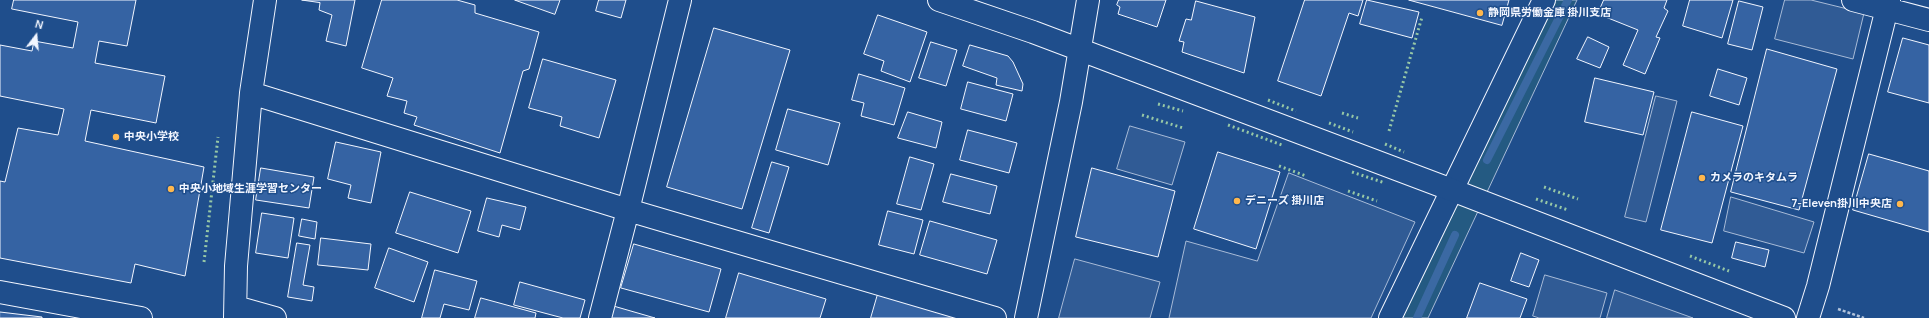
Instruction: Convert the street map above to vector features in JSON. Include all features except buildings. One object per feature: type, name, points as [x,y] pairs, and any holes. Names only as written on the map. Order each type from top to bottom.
[{"type":"street","points":[[265,0],[251,93],[236,266],[235,312],[275,318]]},
{"type":"street","points":[[600,318],[680,0]]},
{"type":"street","points":[[939,0],[1452,190],[1784,318]]},
{"type":"street","points":[[1026,318],[1080,51],[1088,0]]},
{"type":"street","points":[[1390,318],[1544,0]]},
{"type":"street","points":[[1853,0],[1887,4],[1929,20]]},
{"type":"street","points":[[1808,318],[1818,286],[1887,4]]},
{"type":"street","points":[[251,93],[628,210],[995,318]]},
{"type":"street","points":[[0,292],[141,318]]},
{"type":"shaded area","points":[[1551,0],[1577,0],[1428,318],[1397,318]]},
{"type":"shaded area","points":[[1785,0],[1811,0],[1864,13],[1853,59],[1775,39]]},
{"type":"shaded area","points":[[1656,96],[1677,101],[1646,222],[1625,217]]},
{"type":"shaded area","points":[[1130,126],[1185,142],[1172,185],[1117,169]]},
{"type":"shaded area","points":[[1289,173],[1415,222],[1371,318],[1169,318],[1186,241],[1257,261]]},
{"type":"shaded area","points":[[1731,197],[1814,222],[1804,253],[1724,231]]},
{"type":"shaded area","points":[[1075,259],[1160,282],[1150,318],[1059,318]]},
{"type":"shaded area","points":[[1545,275],[1607,293],[1600,318],[1539,318],[1533,316]]},
{"type":"shaded area","points":[[1615,290],[1693,318],[1607,318]]},
{"type":"waterway","points":[[1487,160],[1568,0]]},
{"type":"waterway","points":[[1417,318],[1455,235]]},
{"type":"hedge","points":[[1389,131],[1422,17]]},
{"type":"hedge","points":[[1268,100],[1296,111]]},
{"type":"hedge","points":[[1158,104],[1183,111]]},
{"type":"hedge","points":[[1342,113],[1358,118]]},
{"type":"hedge","points":[[1142,115],[1183,128]]},
{"type":"hedge","points":[[1329,123],[1353,132]]},
{"type":"hedge","points":[[1228,125],[1282,145]]},
{"type":"hedge","points":[[204,262],[218,137]]},
{"type":"hedge","points":[[1385,144],[1404,152]]},
{"type":"hedge","points":[[1279,166],[1306,176]]},
{"type":"hedge","points":[[1352,172],[1385,183]]},
{"type":"hedge","points":[[1544,187],[1578,199]]},
{"type":"hedge","points":[[1348,191],[1377,201]]},
{"type":"hedge","points":[[1536,199],[1568,210]]},
{"type":"hedge","points":[[1690,256],[1729,271]]},
{"type":"place","name":"静岡県労働金庫 掛川支店","points":[[1480,13]]},
{"type":"place","name":"中央小学校","points":[[116,137]]},
{"type":"place","name":"カメラのキタムラ","points":[[1702,178]]},
{"type":"place","name":"中央小地域生涯学習センター","points":[[171,189]]},
{"type":"place","name":"デニーズ 掛川店","points":[[1237,201]]},
{"type":"place","name":"7-Eleven掛川中央店","points":[[1900,204]]}]
